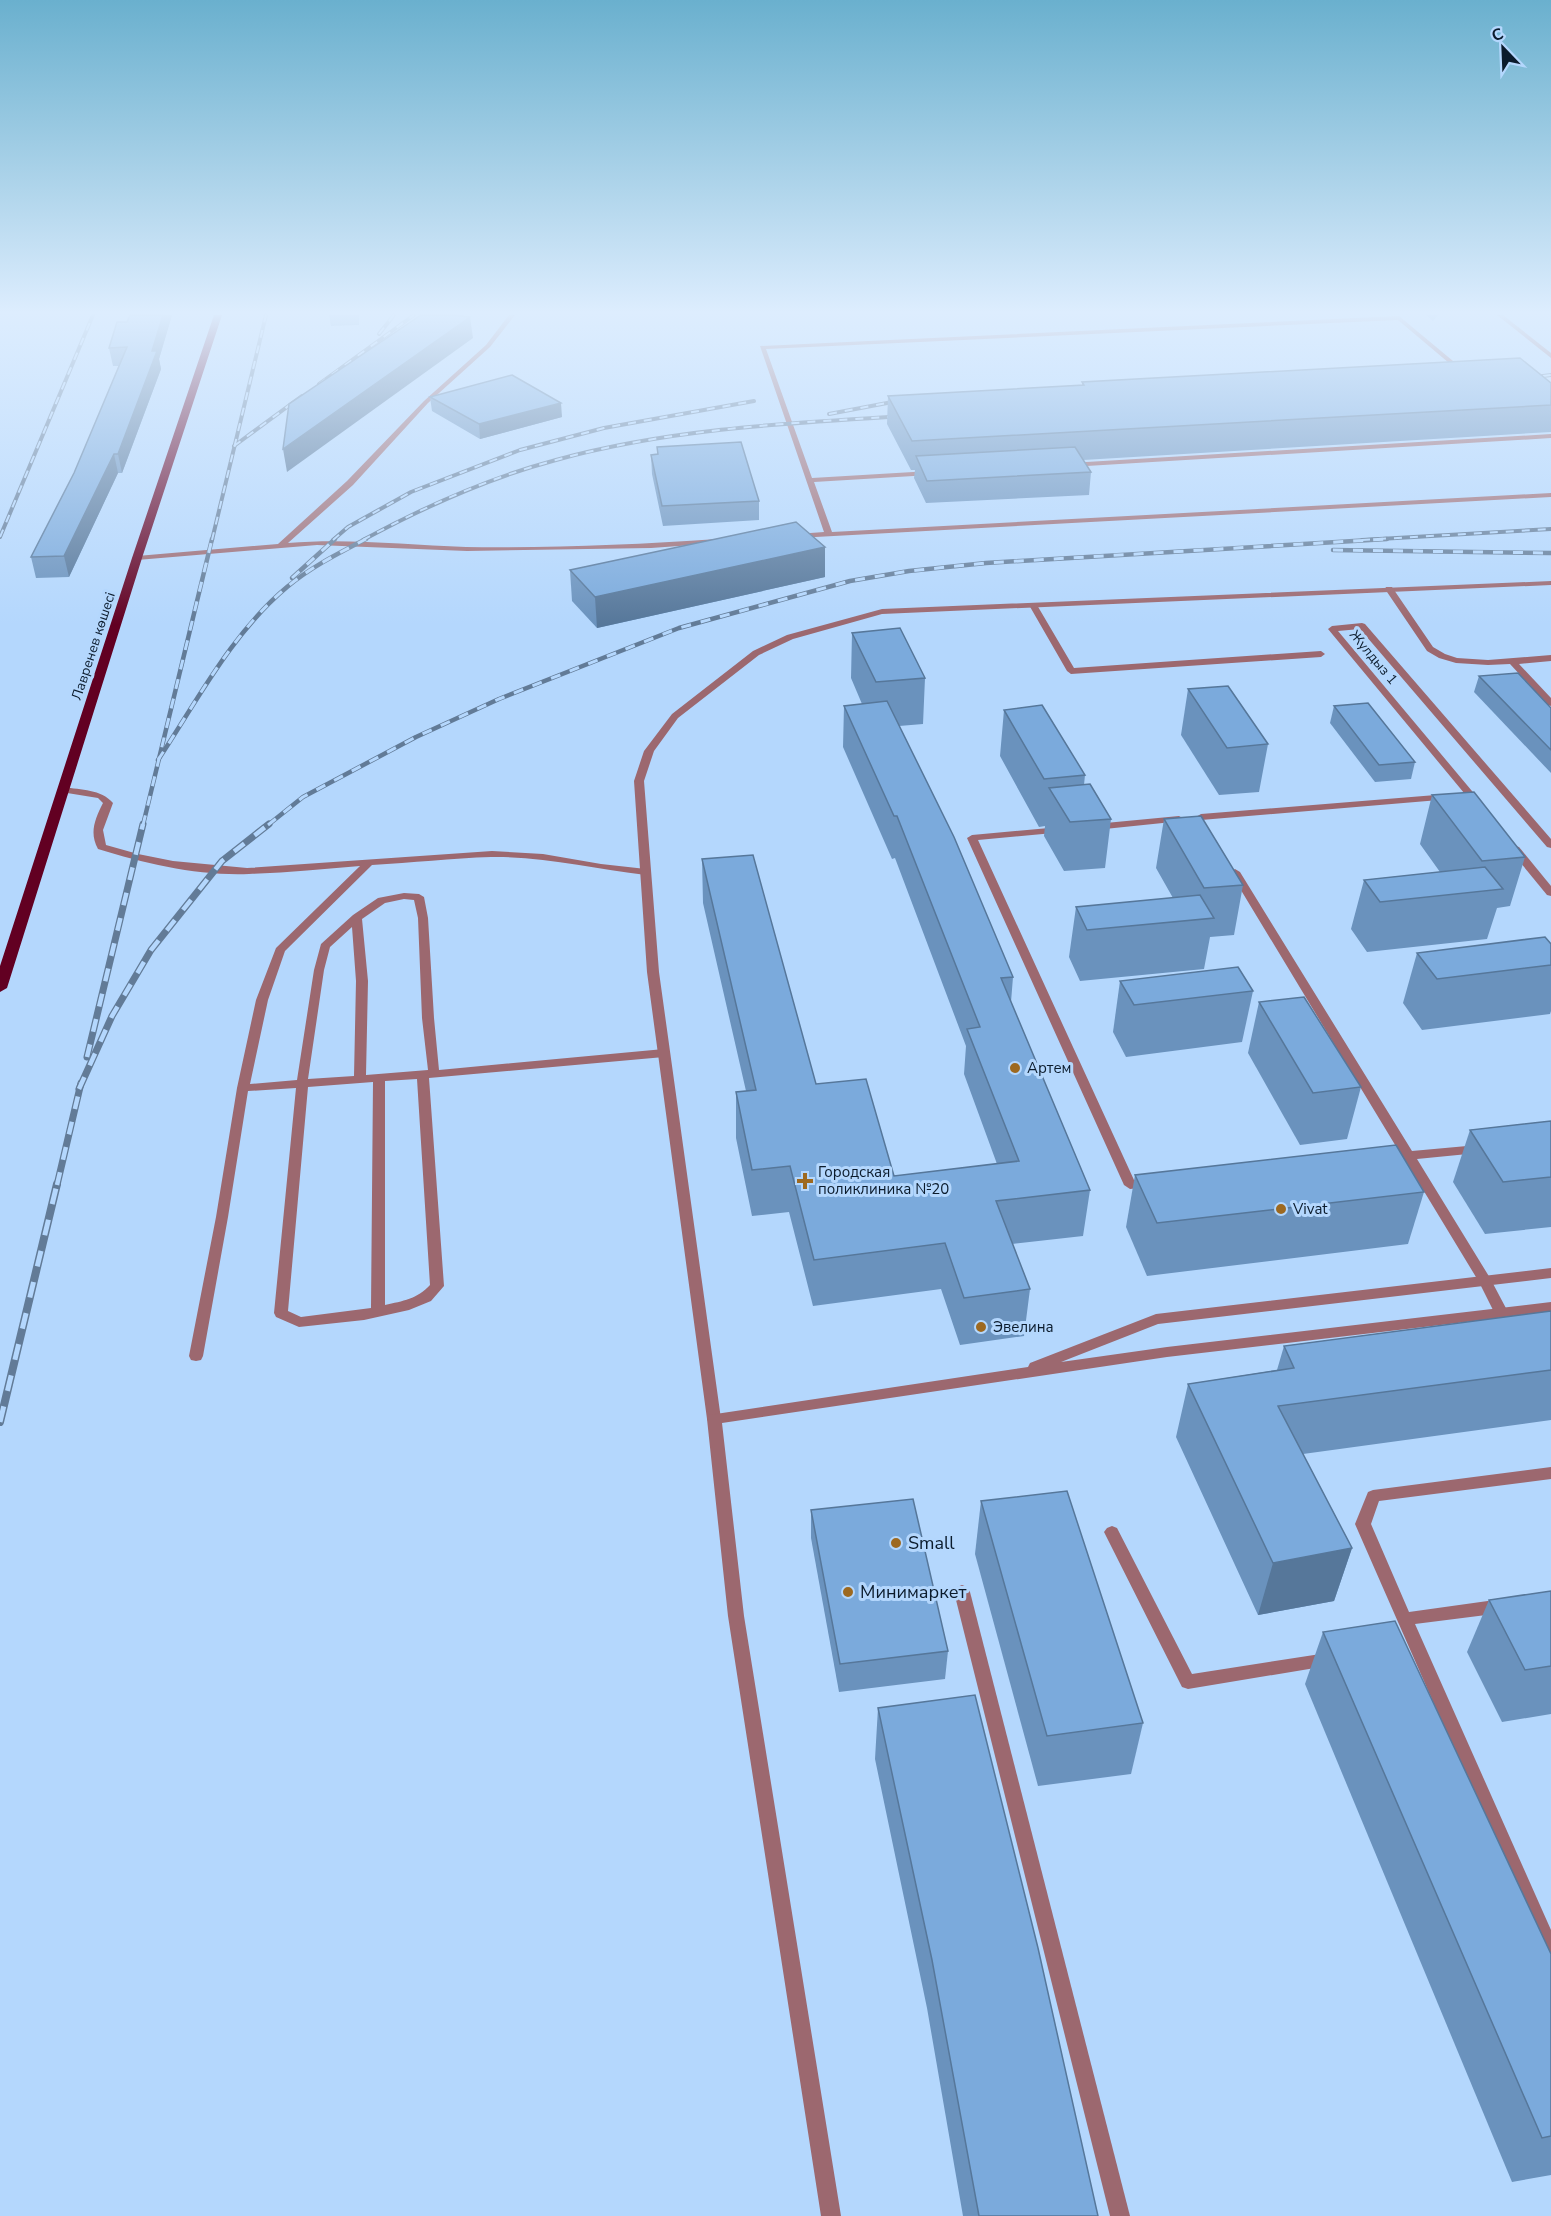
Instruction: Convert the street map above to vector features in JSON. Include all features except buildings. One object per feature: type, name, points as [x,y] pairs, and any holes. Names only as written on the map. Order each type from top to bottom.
[{"type":"main road","name":"Лавренев көшесі","points":[[0,988],[184,418]]},
{"type":"street","points":[[281,545],[350,483],[411,418]]},
{"type":"street","points":[[787,418],[829,534]]},
{"type":"street","points":[[1060,465],[1551,436]]},
{"type":"street","points":[[809,480],[940,472]]},
{"type":"street","points":[[785,537],[1551,495]]},
{"type":"street","points":[[137,558],[207,554],[281,545],[340,543],[467,549],[651,546],[730,541]]},
{"type":"street","points":[[831,2216],[736,1616],[714,1419],[653,972],[639,781],[649,751],[675,716],[756,653],[790,637],[882,612],[1551,583]]},
{"type":"street","points":[[1389,589],[1430,649],[1437,655],[1471,662],[1551,658]]},
{"type":"street","points":[[1033,605],[1071,671],[1322,654]]},
{"type":"street","name":"Жулдыз 1","points":[[1485,813],[1332,629],[1362,626],[1551,845]]},
{"type":"street","points":[[1512,661],[1551,703]]},
{"type":"street","points":[[64,790],[101,796],[108,803],[100,819],[97,838],[102,847],[135,858],[216,870],[248,871],[492,854],[543,857],[646,872]]},
{"type":"street","points":[[1164,1182],[1130,1185],[972,838],[1081,828],[1204,822],[1470,795]]},
{"type":"street","points":[[1507,840],[1551,893]]},
{"type":"street","points":[[1226,857],[1502,1312]]},
{"type":"street","points":[[196,1356],[243,1088],[262,1000],[280,950],[368,864]]},
{"type":"street","points":[[404,896],[419,897],[423,918],[428,1018],[428,1074],[437,1286],[426,1298],[410,1305],[299,1322],[281,1313],[302,1083],[319,970],[325,946],[357,917],[382,900],[404,896]]},
{"type":"street","points":[[357,917],[362,981],[360,1079]]},
{"type":"street","points":[[243,1088],[664,1053]]},
{"type":"street","points":[[378,1311],[379,1078]]},
{"type":"street","points":[[1374,1160],[1492,1148]]},
{"type":"street","points":[[1014,1375],[1156,1319],[1551,1274]]},
{"type":"street","points":[[714,1419],[1167,1352],[1551,1307]]},
{"type":"street","points":[[1551,1473],[1373,1496],[1363,1524],[1405,1619],[1411,1646],[1551,1949]]},
{"type":"street","points":[[1112,1532],[1188,1682],[1348,1656]]},
{"type":"street","points":[[962,1592],[1120,2216]]},
{"type":"street","points":[[1405,1619],[1517,1604]]},
{"type":"railway","points":[[0,537],[50,418]]},
{"type":"railway","points":[[235,446],[241,418]]},
{"type":"railway","points":[[235,446],[272,418]]},
{"type":"railway","points":[[333,540],[348,527],[411,492],[520,450],[604,428],[657,418]]},
{"type":"railway","points":[[363,540],[433,505],[506,475],[599,449],[685,434],[862,418]]},
{"type":"railway","points":[[212,540],[235,446]]},
{"type":"railway","points":[[1362,540],[1551,529]]},
{"type":"railway","points":[[159,758],[212,539]]},
{"type":"railway","points":[[292,578],[335,539]]},
{"type":"railway","points":[[159,758],[232,646],[267,605],[306,573],[366,539]]},
{"type":"railway","points":[[268,825],[303,797],[416,737],[499,699],[679,628],[850,581],[909,571],[986,563],[1387,539]]},
{"type":"railway","points":[[1333,550],[1551,553]]},
{"type":"railway","points":[[143,825],[159,758]]},
{"type":"railway","points":[[87,1057],[143,824]]},
{"type":"railway","points":[[80,1086],[112,1016],[151,950],[222,861],[269,824]]},
{"type":"railway","points":[[57,1185],[80,1086]]},
{"type":"railway","points":[[0,1422],[57,1184]]},
{"type":"place","name":"Артем","points":[[1015,1068]]},
{"type":"place","name":"Городская поликлиника №20","points":[[805,1181]]},
{"type":"place","name":"Vivat","points":[[1281,1209]]},
{"type":"place","name":"Эвелина","points":[[981,1327]]},
{"type":"place","name":"Small","points":[[896,1543]]},
{"type":"place","name":"Минимаркет","points":[[848,1592]]}]
